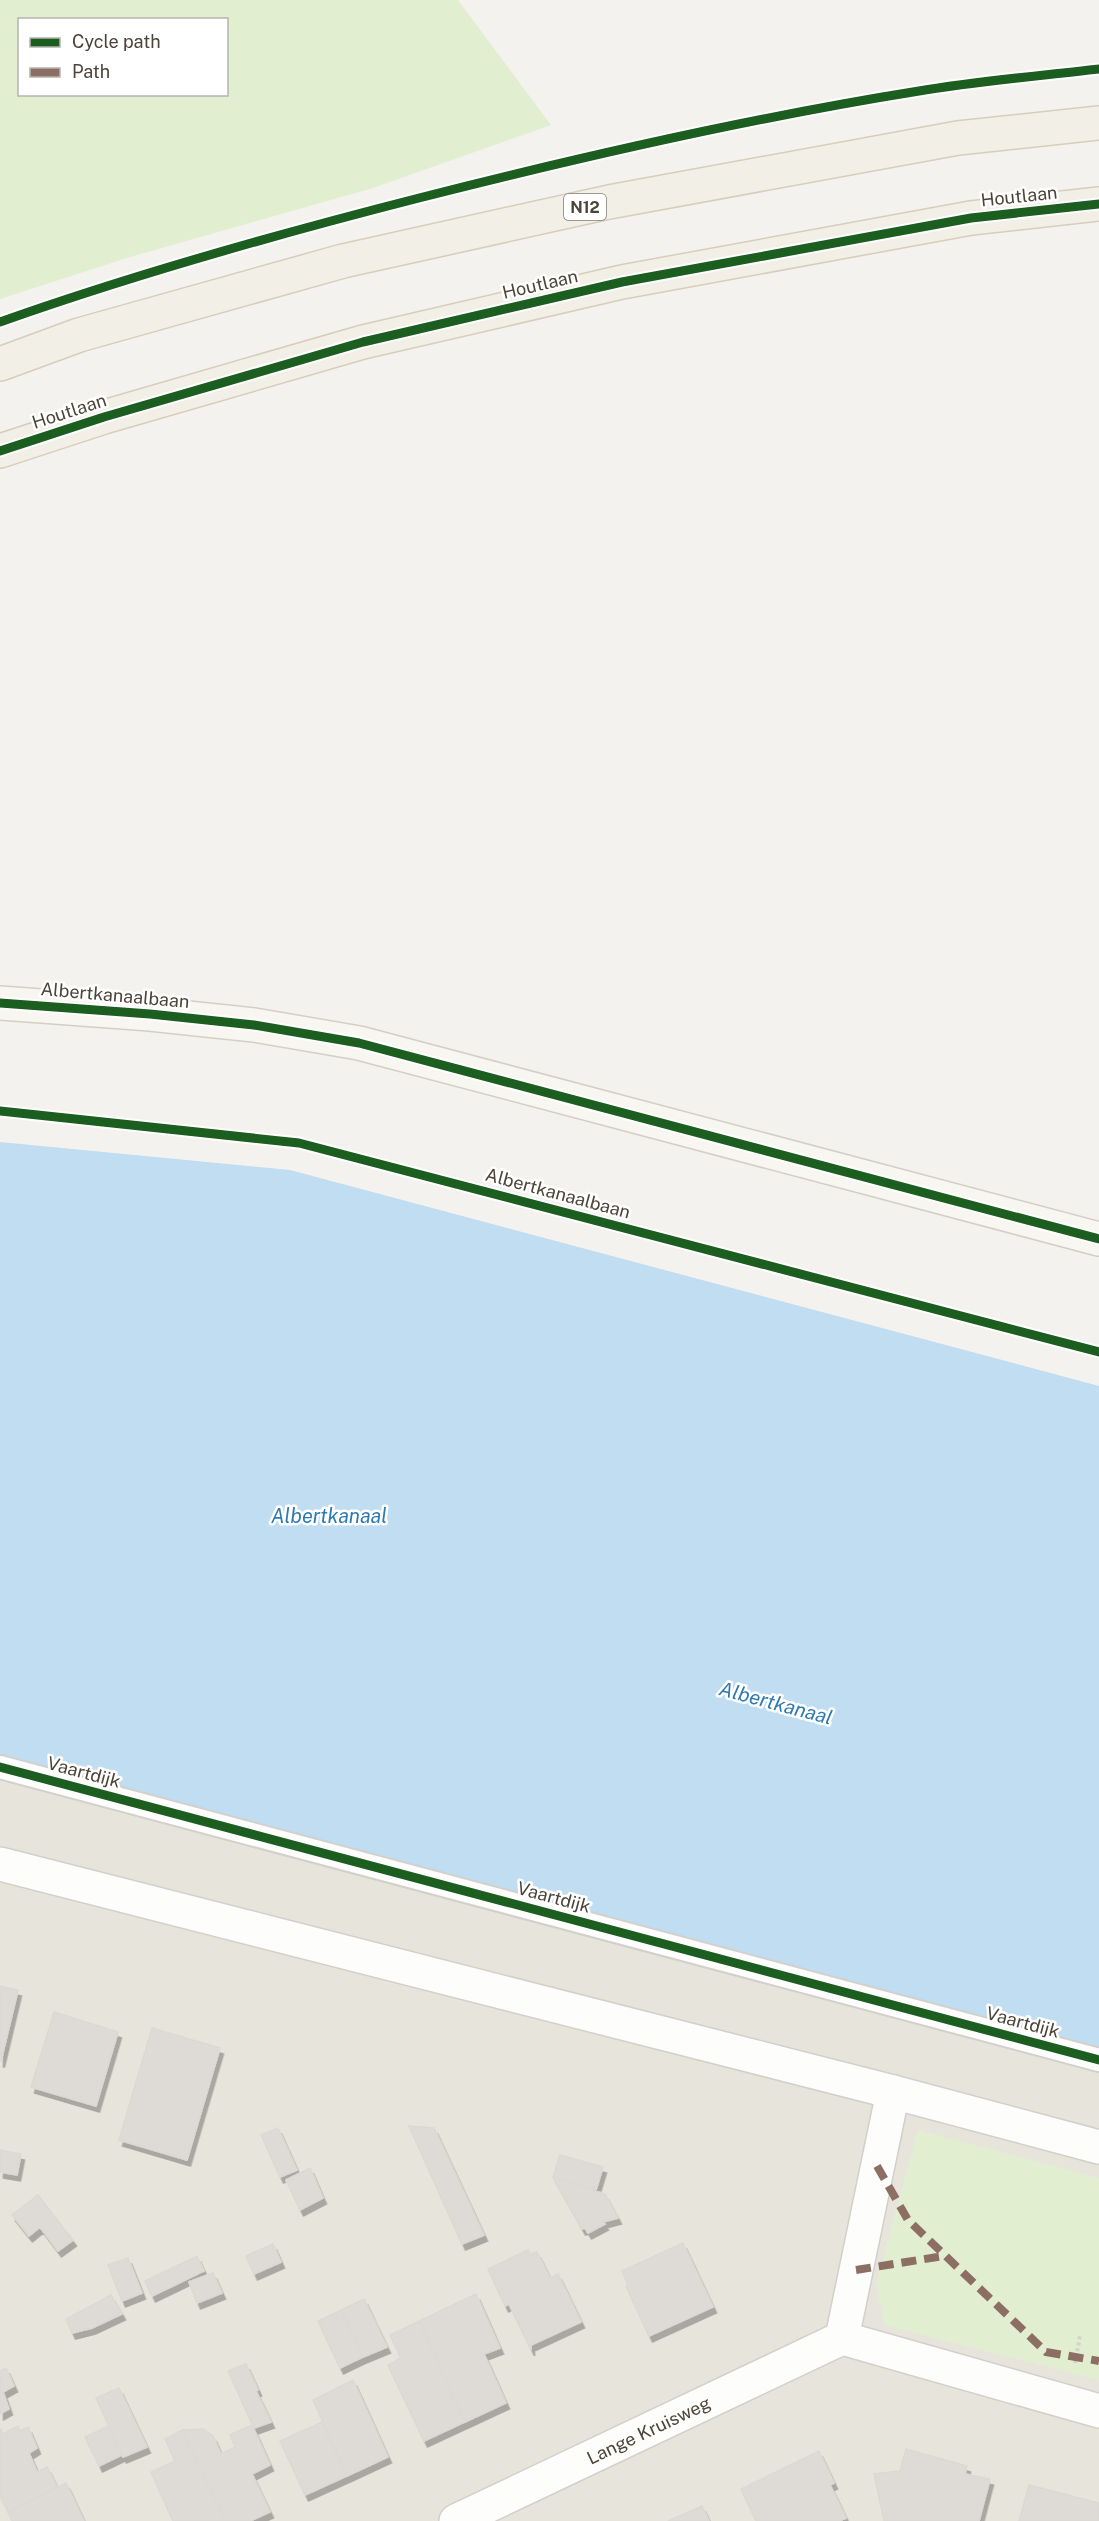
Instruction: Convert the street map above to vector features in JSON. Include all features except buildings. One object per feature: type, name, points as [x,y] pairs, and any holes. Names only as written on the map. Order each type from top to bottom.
[{"type":"main road","name":"N12","points":[[0,364],[79,335],[343,261],[609,201],[958,138],[1099,123]]},
{"type":"main road","name":"Houtlaan","points":[[0,451],[104,417],[363,342],[622,282],[971,218],[1099,204]]},
{"type":"street","name":"Albertkanaalbaan","points":[[0,1003],[150,1014],[242,1024],[359,1043],[1099,1239]]},
{"type":"street","points":[[0,1864],[892,2092],[1099,2148]]},
{"type":"street","points":[[892,2092],[842,2338],[1099,2411]]},
{"type":"street","name":"Lange Kruisweg","points":[[456,2521],[842,2338]]},
{"type":"lane","name":"Vaartdijk","points":[[0,1767],[1099,2060]]},
{"type":"shaded area","points":[[0,1765],[1099,2050],[1099,2521],[0,2521]]},
{"type":"green space","points":[[0,0],[458,0],[551,125],[373,188],[130,257],[0,299]]},
{"type":"green space","points":[[918,2130],[1099,2178],[1099,2380],[884,2325],[876,2283]]},
{"type":"water","name":"Albertkanaal","points":[[0,1142],[290,1170],[1099,1386],[1099,2050],[0,1765]]},
{"type":"marked path","points":[[877,2166],[908,2220],[1046,2352],[1099,2361]]},
{"type":"marked path","points":[[856,2270],[944,2256]]},
{"type":"cycle path","points":[[0,322],[104,287],[261,240],[543,167],[730,126],[856,102],[964,84],[1099,69]]},
{"type":"cycle path","points":[[0,451],[104,417],[363,342],[622,282],[971,218],[1099,204]]},
{"type":"cycle path","points":[[0,1003],[150,1014],[254,1025],[359,1043],[1099,1239]]},
{"type":"cycle path","points":[[0,1111],[299,1143],[1099,1352]]},
{"type":"cycle path","points":[[0,1767],[1099,2060]]}]
